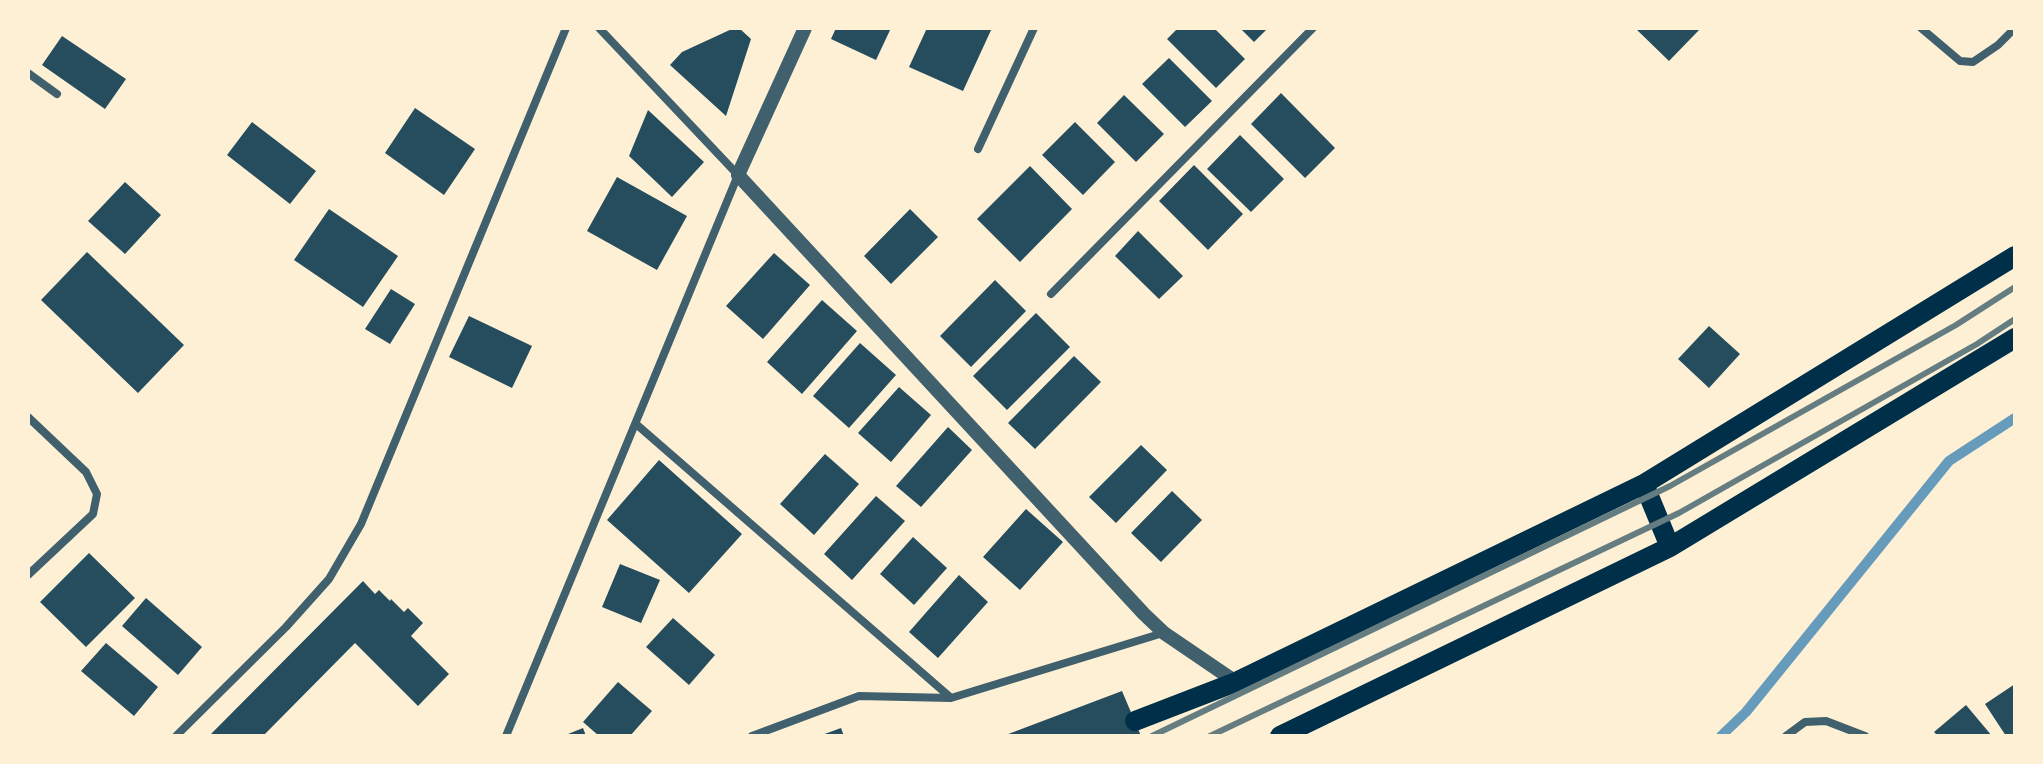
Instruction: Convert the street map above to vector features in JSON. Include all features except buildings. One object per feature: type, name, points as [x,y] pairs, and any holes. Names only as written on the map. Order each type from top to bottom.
[{"type":"main road","points":[[1135,721],[1236,682],[1644,484],[2015,256]]},
{"type":"main road","points":[[1291,734],[1670,547],[2015,338]]},
{"type":"main road","points":[[1644,484],[1670,547]]},
{"type":"street","points":[[176,736],[329,579],[361,524],[566,28]]},
{"type":"street","points":[[599,28],[1164,633],[1236,682]]},
{"type":"street","points":[[506,736],[738,175],[805,28]]},
{"type":"street","points":[[978,149],[1034,28]]},
{"type":"street","points":[[1051,294],[1313,28]]},
{"type":"street","points":[[1921,28],[1960,61],[1973,62],[1998,45],[2015,28]]},
{"type":"street","points":[[28,73],[57,94]]},
{"type":"street","points":[[28,417],[86,472],[97,494],[93,514],[28,575]]},
{"type":"street","points":[[636,424],[951,698]]},
{"type":"street","points":[[752,736],[859,696],[951,698],[1164,633]]},
{"type":"street","points":[[1786,736],[1805,722],[1815,721],[1826,721],[1865,736]]},
{"type":"waterway","points":[[1721,736],[1746,712],[1949,461],[2015,418]]},
{"type":"railway","points":[[1152,736],[1670,486],[1956,325],[2015,287]]},
{"type":"railway","points":[[1210,736],[1679,513],[1977,344],[2015,319]]}]
